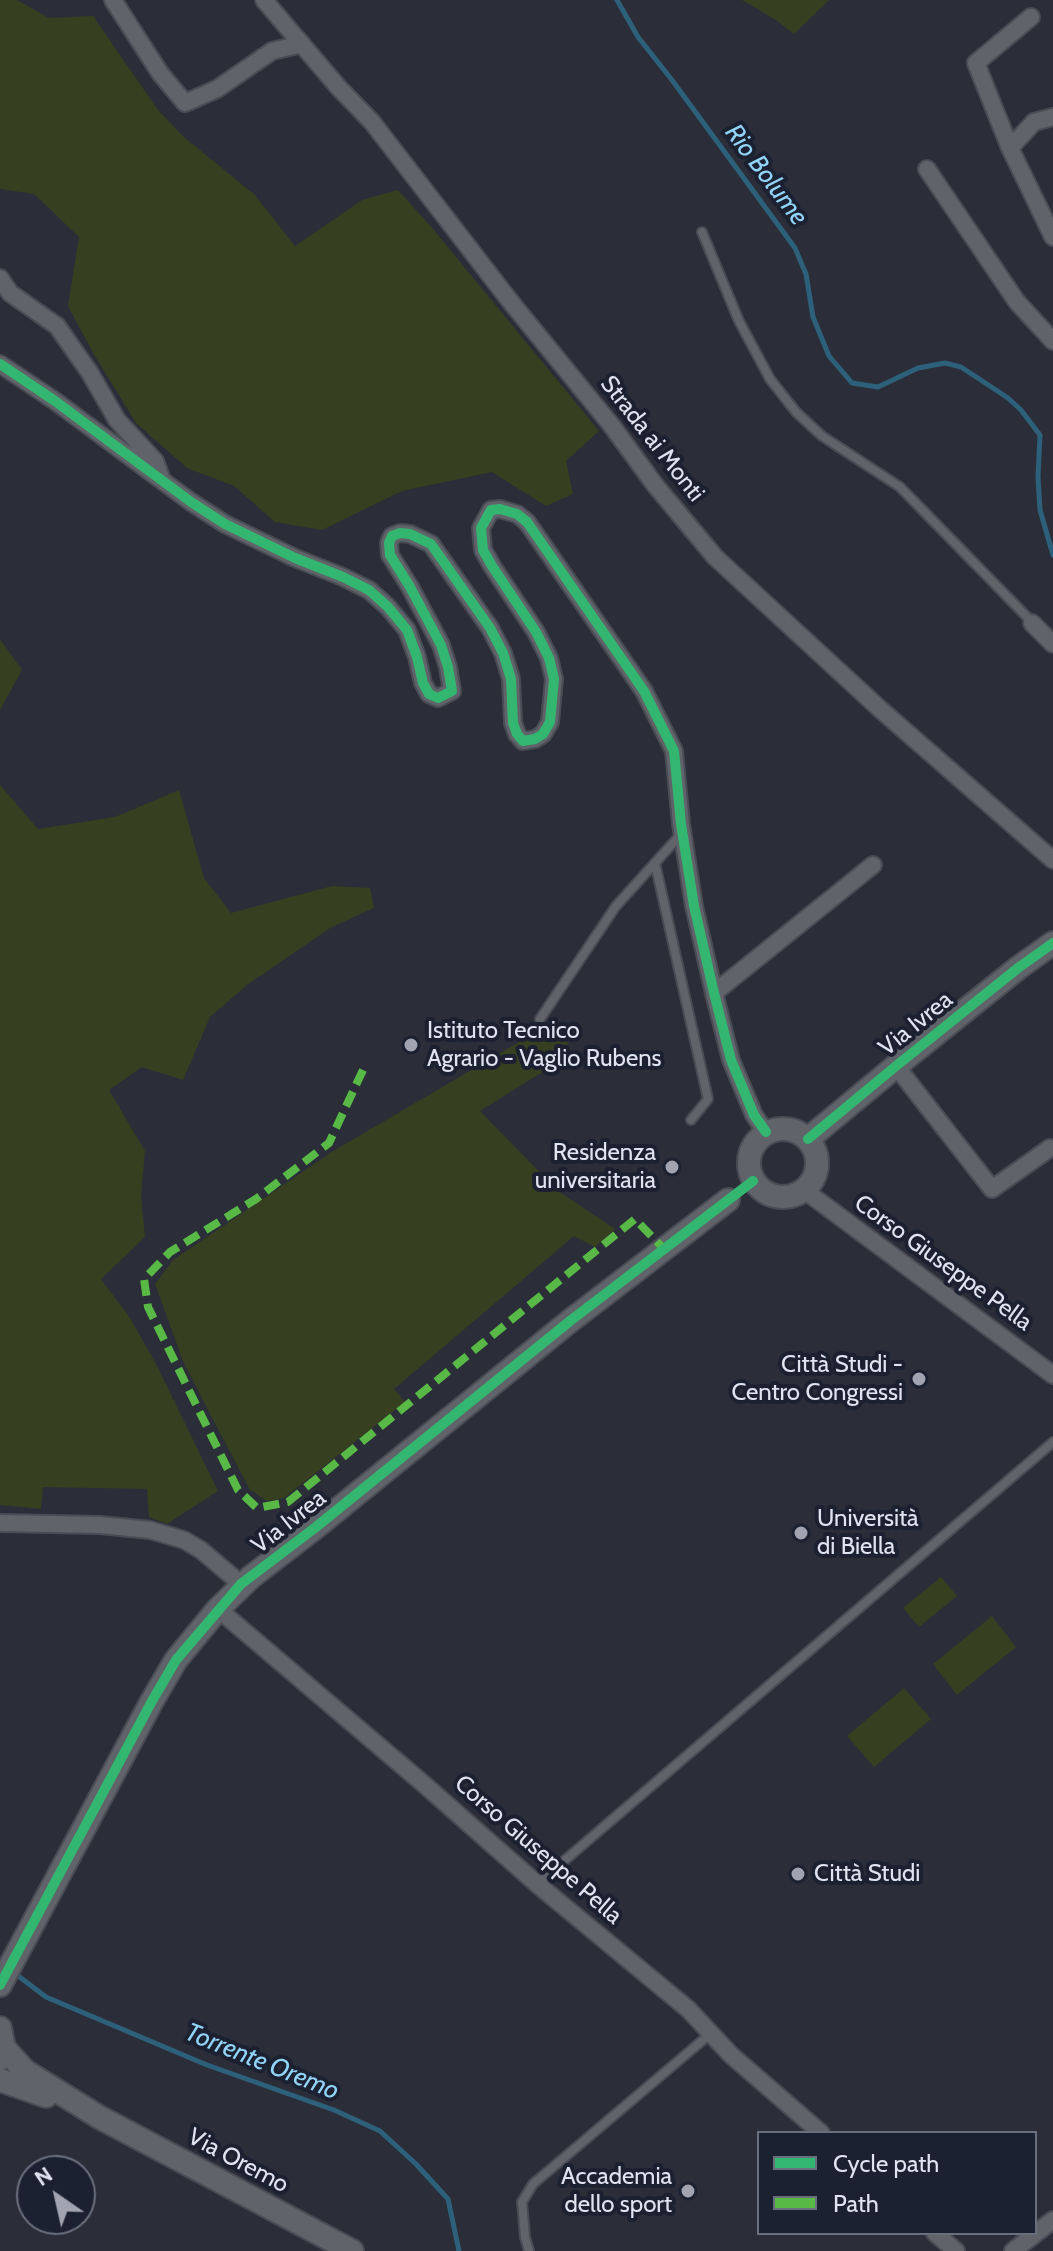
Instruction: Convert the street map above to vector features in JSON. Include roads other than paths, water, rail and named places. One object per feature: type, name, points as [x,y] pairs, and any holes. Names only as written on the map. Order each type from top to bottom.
[{"type":"main road","name":"Via Ivrea","points":[[808,1139],[1053,943]]},
{"type":"main road","points":[[788,1129],[808,1139],[817,1159],[812,1181],[804,1190],[782,1197],[760,1189],[753,1181],[748,1159],[757,1139],[766,1132],[788,1129]]},
{"type":"main road","name":"Via Ivrea","points":[[0,1985],[176,1660],[241,1584],[570,1321],[753,1181]]},
{"type":"main road","points":[[0,2014],[1,2041]]},
{"type":"main road","name":"Via Oremo","points":[[1,2041],[25,2071],[99,2117],[352,2251]]},
{"type":"main road","name":"Via Oremo","points":[[0,2080],[99,2117]]},
{"type":"street","points":[[113,0],[160,73],[185,103],[217,89],[272,51],[302,44]]},
{"type":"street","name":"Strada ai Monti","points":[[264,0],[372,122],[655,485],[715,557],[880,709],[1053,860]]},
{"type":"street","points":[[1031,17],[976,63],[1010,148],[1053,237]]},
{"type":"street","points":[[1010,148],[1034,122],[1053,117]]},
{"type":"street","points":[[927,169],[1017,302],[1053,341]]},
{"type":"street","points":[[0,278],[10,293],[57,326],[90,373],[117,420],[155,461],[162,481]]},
{"type":"street","points":[[0,364],[225,524],[369,590],[407,630],[423,683],[429,694],[438,698],[452,691],[445,656],[427,616],[390,555],[389,543],[392,536],[400,533],[410,534],[431,544],[490,628],[503,653],[511,679],[513,723],[523,741],[543,734],[550,722],[554,679],[549,658],[536,632],[483,550],[481,528],[491,510],[517,514],[527,522],[644,691],[674,751],[694,906],[714,993],[731,1060],[754,1115],[766,1132]]},
{"type":"street","points":[[1032,623],[1053,644]]},
{"type":"street","points":[[714,993],[873,865]]},
{"type":"street","points":[[896,1066],[992,1189],[1050,1148]]},
{"type":"street","name":"Corso Giuseppe Pella","points":[[804,1190],[1053,1375]]},
{"type":"street","points":[[0,1523],[100,1525],[150,1530],[184,1540],[201,1550],[241,1584]]},
{"type":"street","name":"Corso Giuseppe Pella","points":[[218,1609],[537,1884],[688,2009],[731,2055],[819,2131]]},
{"type":"street","points":[[1037,2232],[1053,2220]]},
{"type":"street","points":[[937,2235],[956,2251]]},
{"type":"street","points":[[1013,2251],[1034,2235]]},
{"type":"lane","points":[[702,232],[739,321],[770,379],[796,412],[822,436],[900,487],[1032,623]]},
{"type":"lane","points":[[540,1019],[616,906],[683,833]]},
{"type":"lane","points":[[655,863],[708,1099],[691,1120]]},
{"type":"lane","points":[[537,1884],[1053,1442]]},
{"type":"lane","points":[[529,2251],[522,2202],[533,2184],[711,2033]]},
{"type":"waterway","name":"Rio Bolume","points":[[617,0],[638,37],[795,248],[806,274],[813,317],[829,356],[852,383],[878,387],[918,368],[945,363],[961,367],[1021,410],[1040,435],[1040,510],[1053,555]]},
{"type":"waterway","name":"Torrente Oremo","points":[[13,1972],[46,1997],[207,2065],[334,2110],[380,2131],[448,2199],[459,2251]]},
{"type":"place","name":"Istituto Tecnico Agrario - Vaglio Rubens","points":[[411,1045]]},
{"type":"place","name":"Residenza universitaria","points":[[672,1167]]},
{"type":"place","name":"Città Studi - Centro Congressi","points":[[919,1379]]},
{"type":"place","name":"Università di Biella","points":[[801,1533]]},
{"type":"place","name":"Città Studi","points":[[798,1874]]},
{"type":"place","name":"Accademia dello sport","points":[[688,2191]]}]
